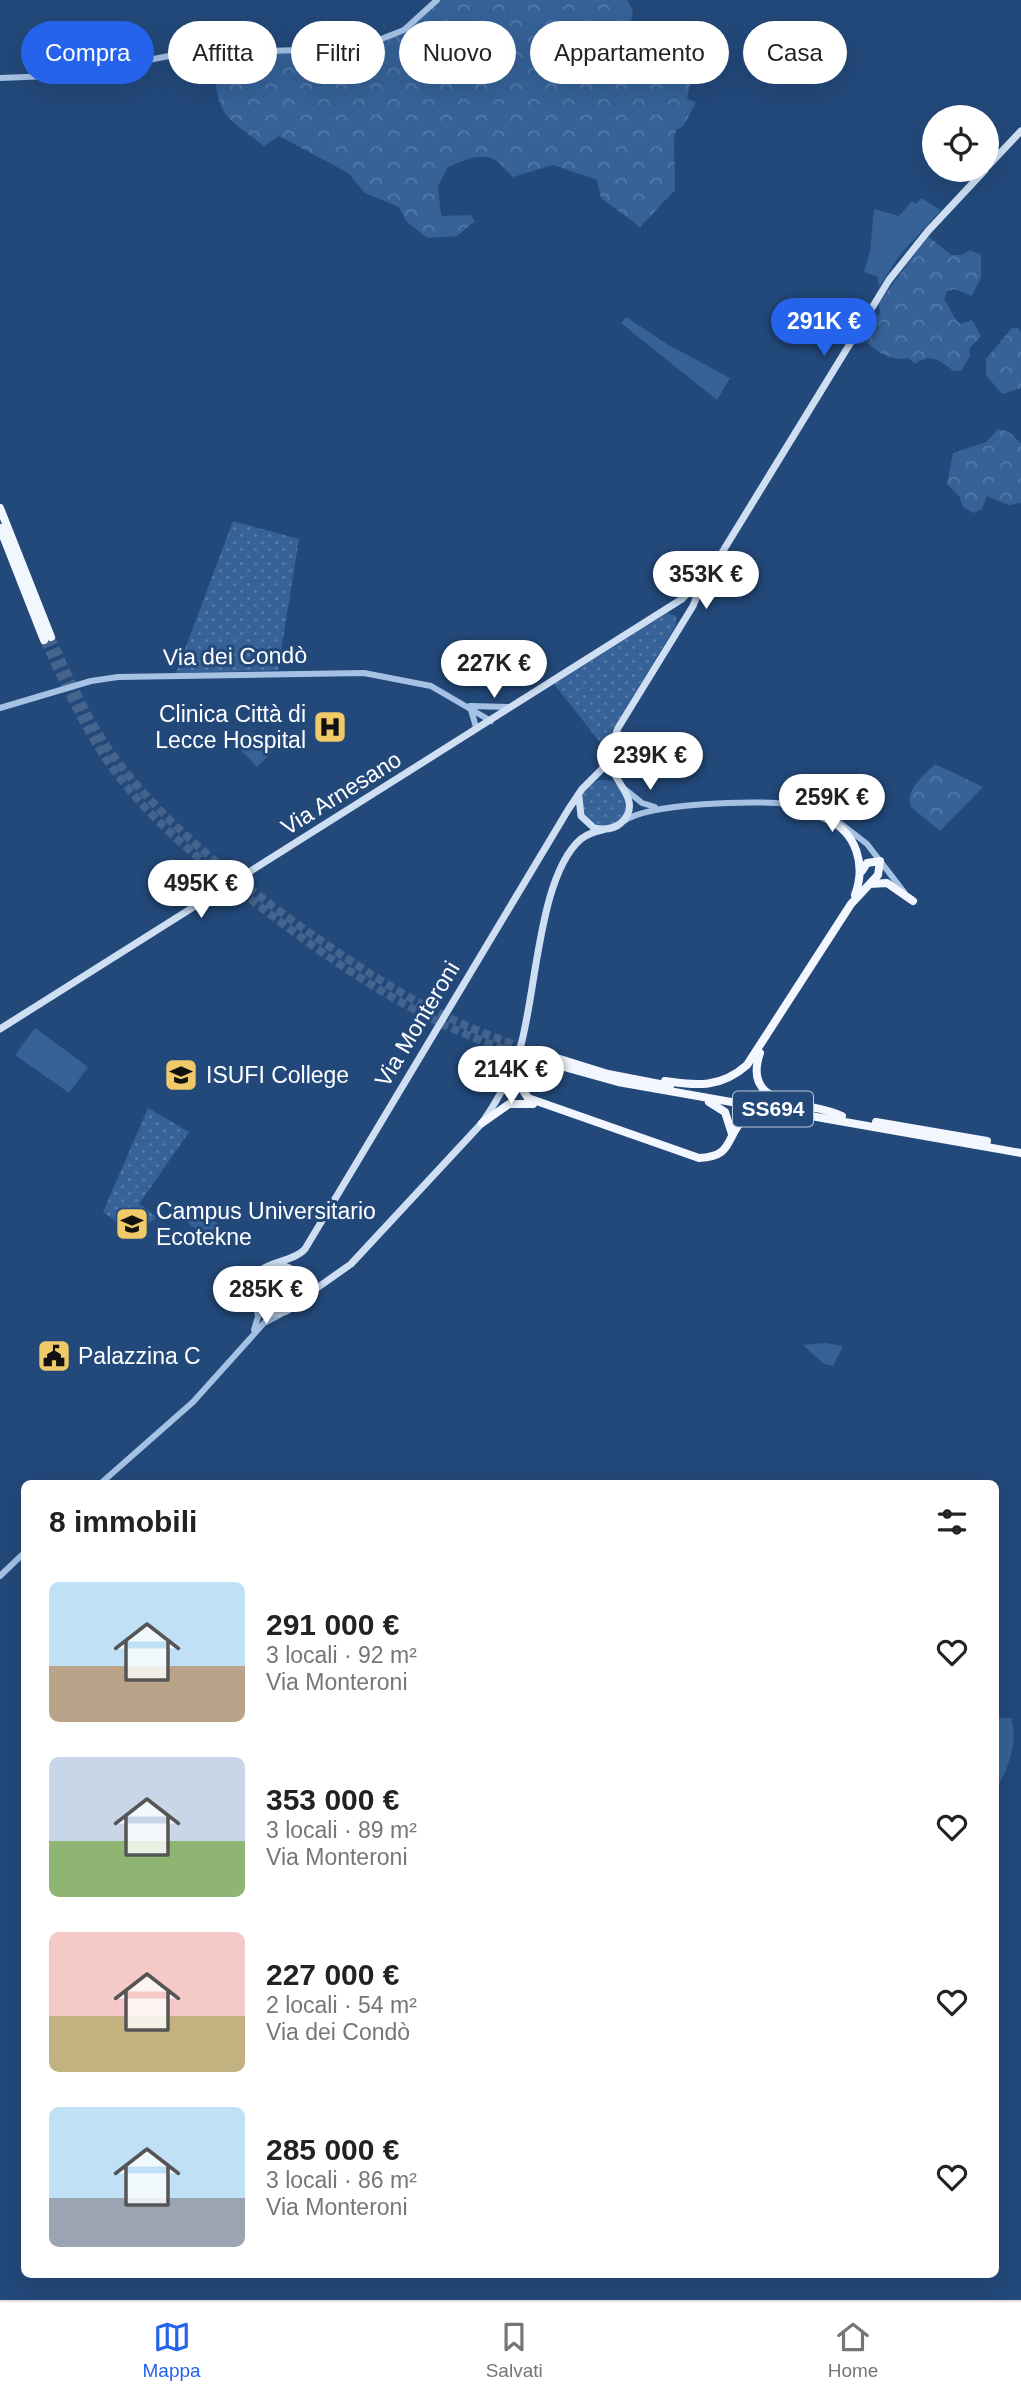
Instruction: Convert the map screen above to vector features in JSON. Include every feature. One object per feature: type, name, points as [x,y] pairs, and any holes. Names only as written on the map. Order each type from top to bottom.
[{"type":"highway","points":[[0,508],[48,638],[0,528]]},
{"type":"highway","points":[[785,804],[826,818],[841,829],[858,852],[862,871]]},
{"type":"highway","points":[[621,1077],[698,1086],[713,1084],[741,1070],[767,1037],[851,904],[877,875],[880,861],[867,863],[851,904]]},
{"type":"highway","points":[[865,887],[873,883],[887,883],[913,901]]},
{"type":"highway","points":[[767,1037],[756,1071],[768,1093],[785,1102],[839,1118]]},
{"type":"highway","points":[[520,1050],[518,1083],[528,1098],[699,1158],[712,1158],[726,1150],[745,1117],[759,1112],[839,1118]]},
{"type":"highway","name":"SS694","points":[[1021,1147],[839,1118],[656,1089],[590,1075],[530,1053],[621,1077],[839,1118],[1021,1153]]},
{"type":"highway","points":[[656,1089],[715,1104],[729,1118],[732,1136]]},
{"type":"highway","points":[[482,1123],[509,1104],[543,1105]]},
{"type":"main road","name":"Via Monteroni","points":[[999,155],[1021,131]]},
{"type":"main road","name":"Via Monteroni","points":[[254,1298],[252,1286],[258,1272],[296,1257],[305,1249],[580,793],[602,769],[618,728],[689,612],[704,579],[889,280],[923,237],[974,182]]},
{"type":"main road","name":"Via Monteroni","points":[[666,611],[704,579]]},
{"type":"main road","name":"Via Monteroni","points":[[679,625],[682,599]]},
{"type":"main road","points":[[682,599],[688,603],[689,612]]},
{"type":"main road","points":[[666,611],[677,614],[679,625]]},
{"type":"main road","name":"Via Arnesano","points":[[0,1029],[666,611]]},
{"type":"main road","points":[[254,1298],[265,1311],[282,1314],[351,1264],[482,1123],[502,1094],[520,1050],[551,896],[576,844],[589,834],[619,824],[629,808],[626,790],[610,769],[609,748]]},
{"type":"main road","points":[[592,780],[605,778],[619,783]]},
{"type":"main road","points":[[580,793],[578,810],[584,821],[594,828],[606,830]]},
{"type":"main road","points":[[278,1263],[298,1272],[303,1286],[300,1300]]},
{"type":"street","points":[[0,78],[73,75],[179,54],[358,48],[404,30],[437,0]]},
{"type":"street","name":"Via dei Condò","points":[[0,708],[91,681],[118,677],[295,671],[363,673],[431,686],[468,705],[491,721]]},
{"type":"street","points":[[468,705],[476,718],[476,727],[471,734]]},
{"type":"street","name":"Via dei Condò","points":[[468,705],[496,708],[516,705]]},
{"type":"street","points":[[626,790],[648,806],[668,809]]},
{"type":"street","points":[[619,824],[642,811],[785,804],[805,807],[842,824],[862,839],[913,901]]},
{"type":"street","points":[[251,1336],[258,1317],[254,1298]]},
{"type":"street","points":[[105,1480],[174,1420],[251,1336],[269,1320],[282,1314]]},
{"type":"street","points":[[0,1576],[21,1556]]},
{"type":"green space","points":[[439,0],[627,0],[633,10],[631,21],[530,21],[530,84],[690,84],[687,99],[696,102],[684,125],[676,130],[674,140],[675,190],[640,227],[601,198],[597,180],[553,165],[513,177],[497,161],[478,157],[447,168],[438,186],[441,216],[470,215],[475,221],[457,236],[427,238],[406,221],[399,207],[365,193],[348,173],[279,136],[264,146],[229,118],[220,102],[216,84],[277,84],[277,53],[291,52],[291,84],[385,84],[385,38],[399,35],[399,84],[516,84],[516,21],[417,21]]},
{"type":"green space","points":[[921,198],[941,210],[899,256],[879,287],[878,277],[864,272],[870,251],[874,209],[899,216],[912,201],[916,204]]},
{"type":"green space","points":[[928,236],[951,255],[962,255],[970,250],[981,255],[981,277],[972,296],[955,289],[947,291],[944,299],[960,324],[972,320],[981,336],[969,349],[970,356],[961,371],[954,371],[931,358],[915,364],[908,358],[890,357],[866,342],[866,331],[880,313],[879,303]]},
{"type":"green space","points":[[833,308],[853,330],[845,342],[821,328]]},
{"type":"green space","points":[[626,317],[667,344],[730,378],[717,400],[621,323]]},
{"type":"green space","points":[[1012,328],[1018,328],[1021,332],[1021,388],[1002,394],[986,375],[986,359]]},
{"type":"green space","points":[[998,429],[1009,432],[1021,443],[1021,503],[1009,505],[987,496],[982,509],[974,513],[963,507],[959,496],[947,484],[953,453],[986,442]]},
{"type":"green space","points":[[233,521],[299,539],[278,670],[176,673]]},
{"type":"green space","points":[[667,613],[676,616],[676,625],[603,746],[554,684]]},
{"type":"green space","points":[[250,732],[271,753],[257,767],[236,745]]},
{"type":"green space","points":[[935,764],[983,787],[940,831],[911,807],[910,801],[910,795],[917,783]]},
{"type":"green space","points":[[604,780],[620,787],[627,803],[620,819],[604,826],[588,819],[581,803],[588,787]]},
{"type":"green space","points":[[35,1028],[88,1067],[69,1093],[15,1055]]},
{"type":"green space","points":[[148,1108],[189,1132],[139,1204],[155,1216],[155,1219],[133,1233],[103,1212]]},
{"type":"green space","points":[[195,1208],[221,1226],[220,1233],[204,1236],[186,1221]]},
{"type":"green space","points":[[277,1266],[286,1267],[293,1272],[298,1279],[298,1297],[293,1304],[286,1309],[277,1310],[268,1309],[261,1304],[256,1297],[255,1288],[256,1279],[261,1272],[268,1267]]},
{"type":"green space","points":[[825,1343],[843,1346],[833,1366],[824,1364],[803,1345]]},
{"type":"green space","points":[[999,1718],[1011,1718],[1014,1736],[1005,1773],[999,1784]]},
{"type":"tunnel","points":[[51,637],[82,704],[111,752],[140,789],[199,847],[286,916],[403,994],[463,1024],[531,1050]]},
{"type":"tunnel","points":[[44,640],[83,720],[111,766],[141,803],[193,853],[281,923],[381,991],[452,1028],[528,1057]]},
{"type":"place","name":"Clinica Città di Lecce Hospital","points":[[330,727]]},
{"type":"place","name":"ISUFI College","points":[[181,1075]]},
{"type":"place","name":"Campus Universitario Ecotekne","points":[[132,1224]]},
{"type":"place","name":"Palazzina C","points":[[54,1356]]}]
